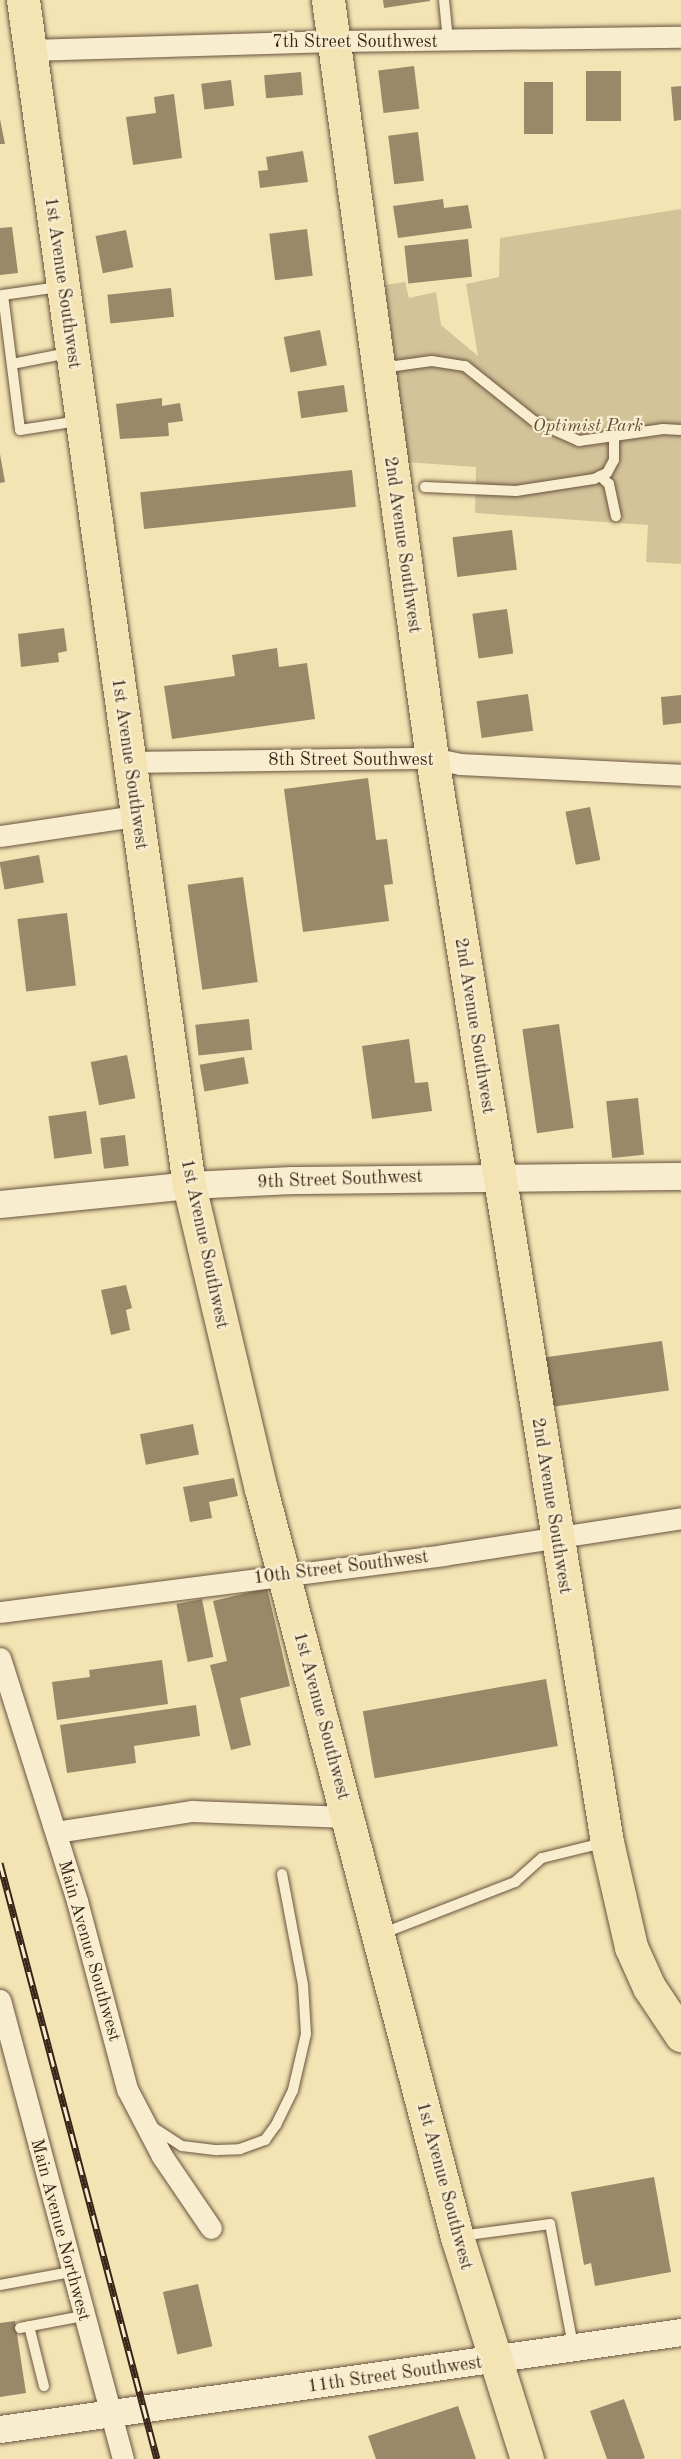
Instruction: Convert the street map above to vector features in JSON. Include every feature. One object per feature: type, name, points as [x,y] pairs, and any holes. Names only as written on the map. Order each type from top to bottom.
[{"type":"main road","name":"1st Avenue Southwest","points":[[23,0],[189,1185],[284,1575],[457,2237],[494,2361],[527,2459]]},
{"type":"main road","name":"2nd Avenue Southwest","points":[[328,0],[432,758],[555,1537],[607,1842],[631,1947],[649,1987],[681,2035]]},
{"type":"street","name":"7th Street Southwest","points":[[29,50],[334,41],[448,42],[681,37]]},
{"type":"street","name":"8th Street Southwest","points":[[128,762],[432,758],[460,764],[681,775]]},
{"type":"street","points":[[0,836],[136,816]]},
{"type":"street","name":"9th Street Southwest","points":[[0,1204],[189,1185],[498,1176],[681,1176]]},
{"type":"street","name":"10th Street Southwest","points":[[0,1612],[284,1575],[681,1518]]},
{"type":"street","name":"Main Avenue Southwest","points":[[0,1658],[56,1832],[128,2089],[162,2156],[211,2229]]},
{"type":"street","points":[[56,1832],[192,1811],[347,1817]]},
{"type":"street","name":"Main Avenue Northwest","points":[[0,2000],[108,2414],[123,2459]]},
{"type":"street","name":"11th Street Southwest","points":[[0,2429],[494,2361],[681,2332]]},
{"type":"lane","points":[[444,0],[448,42]]},
{"type":"lane","points":[[62,287],[3,296],[20,430],[81,421]]},
{"type":"lane","points":[[12,364],[72,352]]},
{"type":"lane","points":[[378,368],[432,362],[465,366],[534,422],[579,441],[681,430]]},
{"type":"lane","points":[[424,487],[516,491],[556,488],[600,476],[614,460],[614,436]]},
{"type":"lane","points":[[600,476],[609,484],[616,516]]},
{"type":"lane","points":[[378,1935],[515,1882],[542,1858],[607,1842]]},
{"type":"lane","points":[[145,2123],[182,2145],[217,2150],[240,2149],[265,2140],[276,2125],[293,2090],[306,2034],[303,1985],[282,1874]]},
{"type":"lane","points":[[457,2237],[550,2224],[573,2349]]},
{"type":"lane","points":[[0,2285],[71,2272]]},
{"type":"lane","points":[[44,2386],[24,2327],[83,2316]]},
{"type":"green space","name":"Optimist Park","points":[[681,209],[681,564],[646,562],[648,525],[475,513],[476,467],[406,462],[385,285],[405,282],[409,298],[436,292],[441,325],[478,356],[466,284],[499,277],[500,238]]},
{"type":"building","points":[[383,0],[430,0],[430,1],[384,8]]},
{"type":"building","points":[[414,66],[419,109],[384,113],[378,70]]},
{"type":"building","points":[[586,71],[621,71],[621,121],[586,121]]},
{"type":"building","points":[[301,72],[303,95],[266,98],[264,75]]},
{"type":"building","points":[[231,80],[234,106],[204,109],[201,84]]},
{"type":"building","points":[[524,82],[553,82],[553,134],[524,134]]},
{"type":"building","points":[[681,86],[681,120],[674,121],[671,87]]},
{"type":"building","points":[[174,94],[182,158],[133,165],[126,117],[156,113],[154,97]]},
{"type":"building","points":[[0,119],[5,144],[0,144]]},
{"type":"building","points":[[418,132],[424,181],[394,184],[388,136]]},
{"type":"building","points":[[303,151],[308,182],[260,188],[258,171],[268,170],[266,157]]},
{"type":"building","points":[[443,199],[444,208],[468,205],[472,228],[398,238],[393,206]]},
{"type":"building","points":[[12,227],[18,273],[0,275],[0,228]]},
{"type":"building","points":[[307,229],[313,276],[275,280],[269,234]]},
{"type":"building","points":[[126,230],[133,267],[103,273],[96,236]]},
{"type":"building","points":[[468,239],[472,277],[408,283],[404,246]]},
{"type":"building","points":[[171,288],[174,317],[110,324],[107,295]]},
{"type":"building","points":[[320,330],[327,365],[291,372],[284,337]]},
{"type":"building","points":[[344,385],[348,412],[301,418],[297,392]]},
{"type":"building","points":[[162,398],[162,406],[180,403],[183,421],[168,423],[169,436],[120,439],[116,404]]},
{"type":"building","points":[[0,454],[5,482],[0,483]]},
{"type":"building","points":[[352,470],[356,507],[144,529],[140,492]]},
{"type":"building","points":[[512,530],[517,570],[457,577],[452,537]]},
{"type":"building","points":[[507,609],[513,654],[479,658],[472,614]]},
{"type":"building","points":[[64,628],[67,651],[58,653],[59,662],[21,667],[18,634]]},
{"type":"building","points":[[277,648],[279,667],[307,663],[315,719],[172,739],[164,686],[235,676],[232,655]]},
{"type":"building","points":[[528,694],[533,731],[482,738],[477,701]]},
{"type":"building","points":[[681,695],[681,723],[663,725],[661,697]]},
{"type":"building","points":[[368,778],[376,840],[387,839],[393,884],[384,885],[389,921],[303,932],[284,789]]},
{"type":"building","points":[[590,807],[600,860],[576,865],[565,812]]},
{"type":"building","points":[[39,855],[44,883],[4,890],[0,862]]},
{"type":"building","points":[[243,877],[258,982],[202,990],[188,885]]},
{"type":"building","points":[[67,913],[76,985],[26,992],[17,919]]},
{"type":"building","points":[[249,1019],[252,1050],[199,1055],[195,1025]]},
{"type":"building","points":[[559,1024],[574,1128],[537,1133],[522,1029]]},
{"type":"building","points":[[409,1039],[415,1083],[428,1082],[432,1111],[372,1119],[362,1046]]},
{"type":"building","points":[[127,1055],[135,1098],[99,1105],[91,1062]]},
{"type":"building","points":[[244,1057],[249,1084],[204,1091],[200,1065]]},
{"type":"building","points":[[638,1098],[644,1155],[612,1158],[606,1101]]},
{"type":"building","points":[[86,1111],[92,1154],[54,1159],[48,1116]]},
{"type":"building","points":[[125,1135],[129,1166],[104,1169],[100,1138]]},
{"type":"building","points":[[126,1285],[132,1308],[126,1310],[130,1330],[111,1335],[101,1290]]},
{"type":"building","points":[[662,1341],[669,1391],[549,1407],[542,1358]]},
{"type":"building","points":[[193,1424],[199,1454],[146,1465],[140,1434]]},
{"type":"building","points":[[234,1478],[238,1496],[209,1502],[212,1518],[190,1522],[183,1487]]},
{"type":"building","points":[[267,1588],[290,1686],[240,1698],[251,1745],[231,1750],[210,1665],[227,1661],[213,1601]]},
{"type":"building","points":[[202,1599],[213,1657],[188,1662],[176,1604]]},
{"type":"building","points":[[162,1660],[168,1704],[57,1720],[52,1682],[90,1677],[89,1670]]},
{"type":"building","points":[[546,1679],[558,1746],[375,1778],[363,1711]]},
{"type":"building","points":[[196,1705],[200,1736],[134,1746],[136,1763],[67,1773],[60,1725]]},
{"type":"building","points":[[654,2177],[671,2272],[595,2286],[591,2263],[584,2265],[571,2192]]},
{"type":"building","points":[[198,2284],[212,2346],[177,2354],[163,2292]]},
{"type":"building","points":[[15,2321],[26,2393],[0,2397],[0,2323]]},
{"type":"building","points":[[624,2399],[645,2458],[642,2459],[607,2459],[590,2411]]},
{"type":"building","points":[[458,2406],[476,2459],[376,2459],[368,2436]]},
{"type":"railway","points":[[0,1863],[157,2459]]}]
